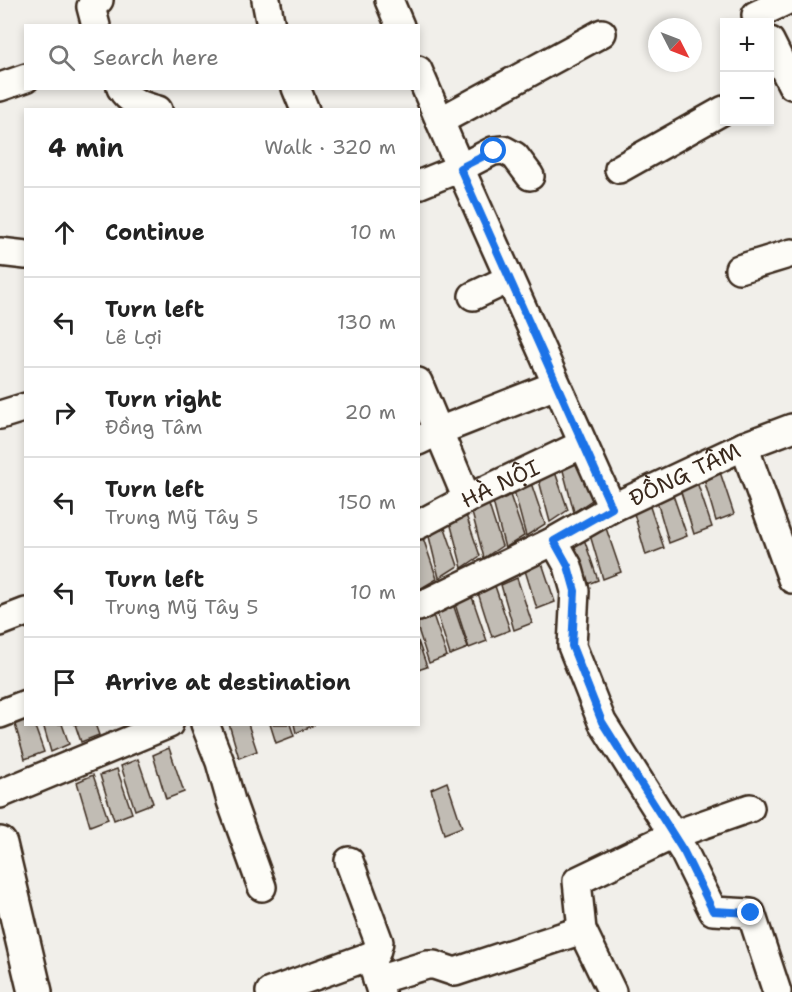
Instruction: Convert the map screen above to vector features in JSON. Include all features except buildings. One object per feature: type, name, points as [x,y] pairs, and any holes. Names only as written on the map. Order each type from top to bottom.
[{"type":"main road","points":[[0,844],[35,992]]},
{"type":"street","points":[[95,24],[91,7],[99,0]]},
{"type":"street","points":[[266,0],[271,24]]},
{"type":"street","points":[[389,0],[399,24]]},
{"type":"street","points":[[754,13],[788,0]]},
{"type":"street","points":[[440,121],[602,33]]},
{"type":"street","points":[[774,51],[785,80]]},
{"type":"street","points":[[420,75],[612,508]]},
{"type":"street","points":[[0,87],[24,79]]},
{"type":"street","points":[[122,90],[140,106],[149,108]]},
{"type":"street","points":[[297,90],[304,108]]},
{"type":"street","points":[[619,169],[720,112]]},
{"type":"street","points":[[420,184],[494,151],[504,150],[516,156],[530,176]]},
{"type":"street","points":[[0,252],[24,255]]},
{"type":"street","points":[[739,269],[792,254]]},
{"type":"street","points":[[473,296],[509,279]]},
{"type":"street","points":[[429,436],[556,385]]},
{"type":"street","points":[[420,392],[429,436],[467,499]]},
{"type":"street","points":[[0,415],[24,408]]},
{"type":"street","name":"ĐỒNG TÂM","points":[[420,606],[554,541],[612,508],[744,446],[792,428]]},
{"type":"street","name":"HÀ NỘI","points":[[420,524],[583,444]]},
{"type":"street","points":[[744,446],[792,579]]},
{"type":"street","points":[[554,541],[568,566],[575,591],[572,646],[602,722],[684,852],[713,911],[751,913],[777,992]]},
{"type":"street","points":[[0,622],[24,613]]},
{"type":"street","points":[[0,714],[24,705]]},
{"type":"street","points":[[0,794],[164,726]]},
{"type":"street","points":[[206,726],[262,887]]},
{"type":"street","points":[[612,992],[582,930],[577,881],[673,835],[750,808]]},
{"type":"street","points":[[349,861],[379,942],[376,953],[376,976]]},
{"type":"street","points":[[270,992],[376,976],[434,964],[455,972],[582,930]]},
{"type":"route","points":[[494,151],[460,168],[612,508],[554,541],[568,566],[575,591],[572,646],[602,722],[684,852],[713,911],[751,913]]}]
